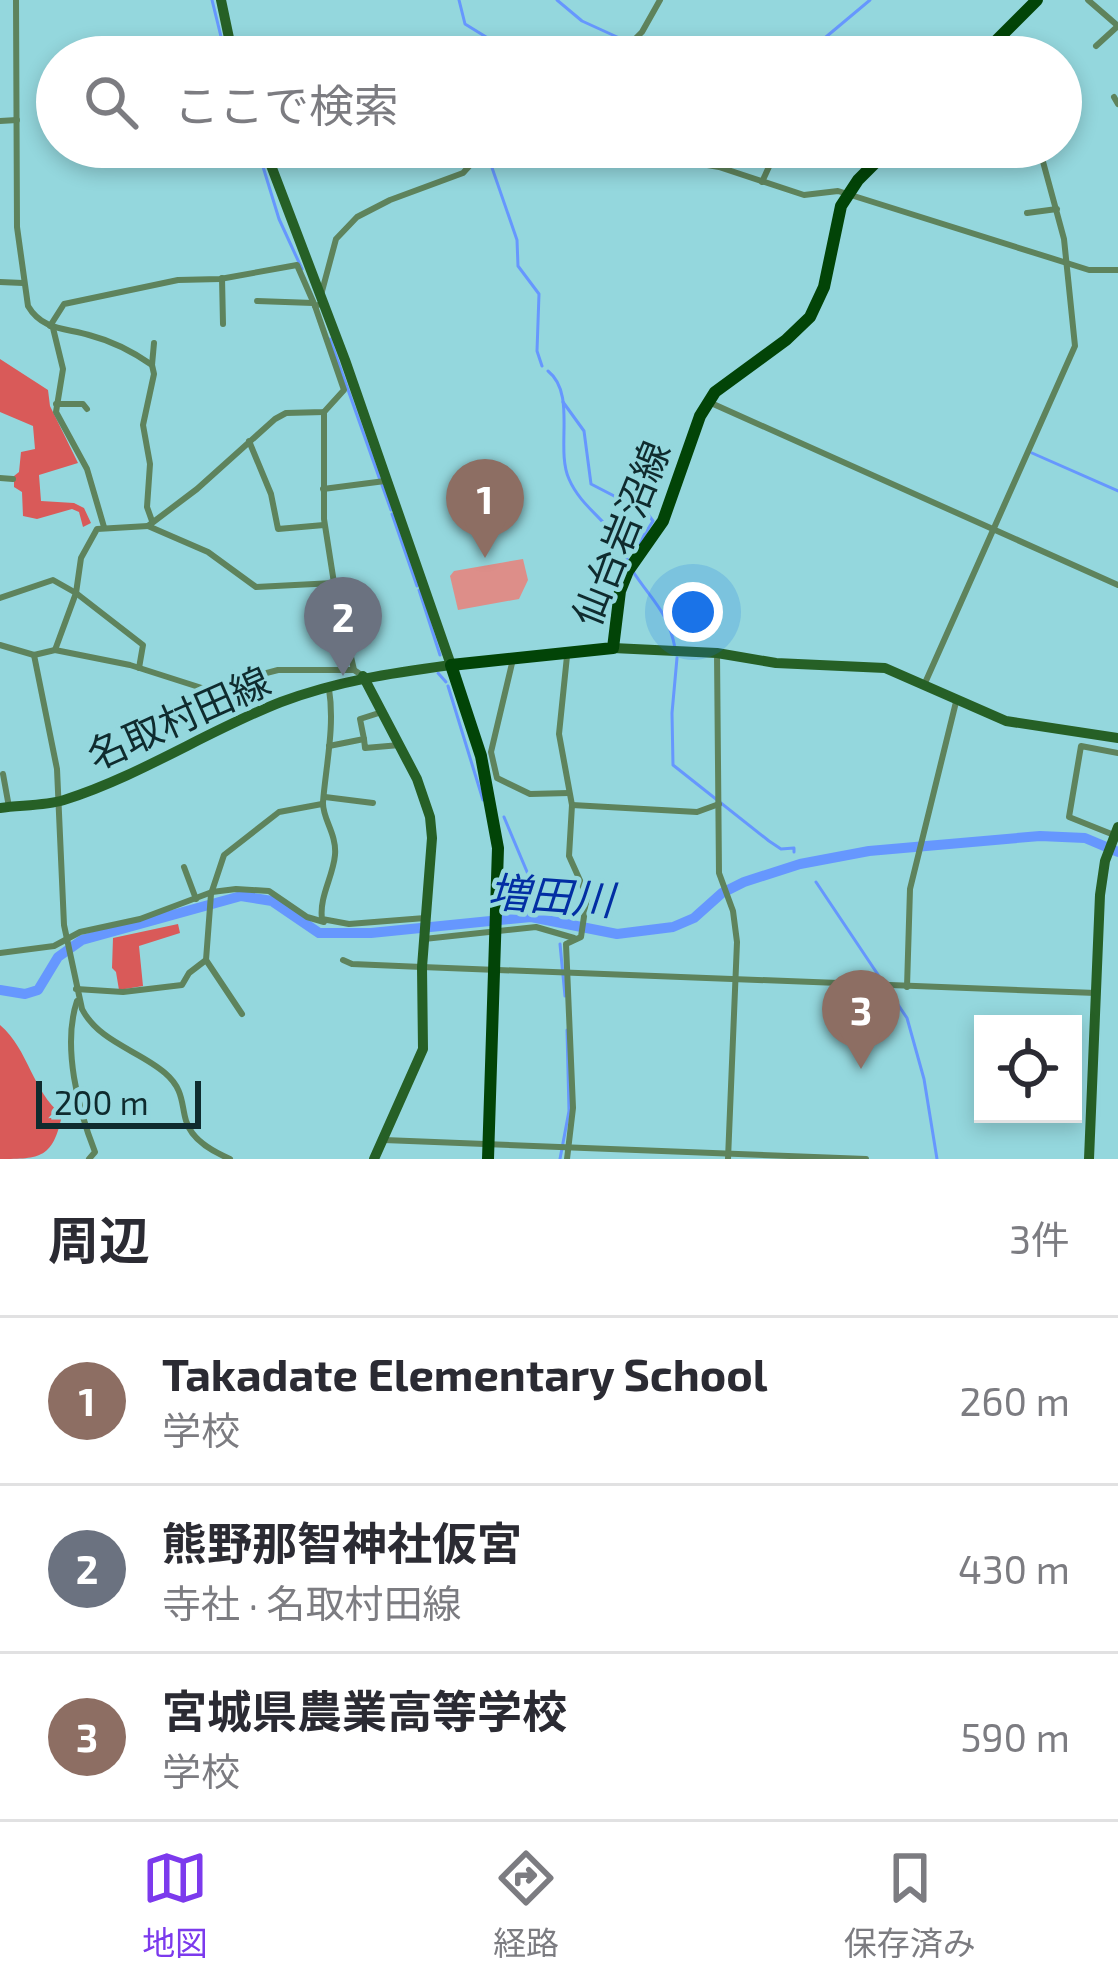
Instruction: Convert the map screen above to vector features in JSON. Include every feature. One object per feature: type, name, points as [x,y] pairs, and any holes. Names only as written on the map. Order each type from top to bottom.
[{"type":"main road","points":[[1000,36],[1036,0]]},
{"type":"main road","name":"仙台岩沼線","points":[[451,664],[613,648],[617,604],[631,566],[668,509],[708,401],[809,316],[824,286],[836,223],[848,194],[872,168]]},
{"type":"main road","points":[[451,664],[494,814],[498,912],[488,1152]]},
{"type":"street","points":[[16,0],[16,227],[23,283],[34,316],[51,327],[123,346],[152,365]]},
{"type":"street","points":[[221,0],[229,36]]},
{"type":"street","points":[[635,36],[660,0]]},
{"type":"street","points":[[1088,0],[1118,26],[1096,46]]},
{"type":"street","points":[[1004,32],[1006,36]]},
{"type":"street","points":[[0,121],[17,120]]},
{"type":"street","points":[[271,168],[451,664]]},
{"type":"street","points":[[318,303],[336,239],[344,228],[390,200],[467,168]]},
{"type":"street","points":[[716,168],[804,195],[830,190],[848,194],[1088,270],[1118,270]]},
{"type":"street","points":[[762,182],[768,168]]},
{"type":"street","points":[[925,683],[1076,346],[1068,264],[1045,168]]},
{"type":"street","points":[[1027,213],[1057,209]]},
{"type":"street","points":[[104,527],[87,469],[61,423],[56,404],[63,369],[51,327],[64,304],[178,280],[222,280],[293,265],[318,303],[344,390],[324,412],[325,525],[334,584],[358,673],[400,745],[430,817],[433,858],[422,967],[423,1049],[374,1159]]},
{"type":"street","points":[[222,280],[223,324]]},
{"type":"street","points":[[0,282],[23,283]]},
{"type":"street","points":[[257,301],[318,303]]},
{"type":"street","points":[[150,524],[150,464],[142,425],[154,374],[154,343]]},
{"type":"street","points":[[708,401],[1118,584]]},
{"type":"street","points":[[56,404],[83,404],[87,409]]},
{"type":"street","points":[[150,524],[286,413],[324,412]]},
{"type":"street","points":[[249,441],[271,494],[278,529],[325,525]]},
{"type":"street","points":[[0,478],[13,479]]},
{"type":"street","points":[[323,489],[388,481]]},
{"type":"street","points":[[55,650],[76,593],[81,558],[97,530],[104,527],[150,524],[208,552],[256,587],[334,584]]},
{"type":"street","points":[[0,598],[44,580],[62,583],[143,645],[139,668]]},
{"type":"street","points":[[0,645],[34,655],[55,650],[139,668],[205,689],[278,670],[358,673]]},
{"type":"street","points":[[613,648],[717,652],[776,663],[885,668],[925,683],[956,703],[1017,724],[1118,739]]},
{"type":"street","points":[[717,652],[722,885],[736,925],[728,1156]]},
{"type":"street","points":[[567,653],[559,734],[572,805],[569,856],[586,888],[586,920],[579,938],[566,944],[573,1108],[567,1159]]},
{"type":"street","points":[[34,655],[60,801],[66,940],[77,993],[87,1018],[124,1049],[167,1074],[194,1139],[230,1159]]},
{"type":"street","points":[[491,752],[513,659]]},
{"type":"street","name":"名取村田線","points":[[4,807],[60,801],[194,746],[256,712],[358,673],[451,664]]},
{"type":"street","points":[[324,922],[321,908],[335,860],[335,834],[324,801],[328,686]]},
{"type":"street","points":[[907,987],[910,889],[956,703]]},
{"type":"street","points":[[382,712],[356,719],[365,748],[400,745]]},
{"type":"street","points":[[475,738],[486,739],[497,778],[512,787],[530,794],[569,793]]},
{"type":"street","points":[[329,746],[364,739]]},
{"type":"street","points":[[1089,1159],[1100,895],[1106,857],[1116,835],[1069,817],[1081,746],[1118,753]]},
{"type":"street","points":[[3,774],[4,807]]},
{"type":"street","points":[[242,1014],[206,960],[212,893],[228,851],[279,812],[324,801],[373,803]]},
{"type":"street","points":[[572,805],[698,812],[719,801]]},
{"type":"street","points":[[184,867],[196,898]]},
{"type":"street","points":[[0,952],[54,946],[92,928],[140,919],[212,893],[260,889],[324,922],[426,919]]},
{"type":"street","points":[[424,938],[536,926],[579,938]]},
{"type":"street","points":[[77,993],[176,988],[206,960]]},
{"type":"street","points":[[343,960],[1096,993]]},
{"type":"street","points":[[77,993],[71,1039],[82,1116],[95,1152],[89,1159]]},
{"type":"street","points":[[381,1140],[488,1152],[565,1147],[866,1159]]},
{"type":"shaded area","points":[[0,359],[48,390],[50,406],[78,463],[39,475],[41,501],[74,503],[84,508],[91,523],[83,527],[79,512],[72,509],[37,519],[23,516],[22,492],[14,487],[14,476],[19,472],[21,452],[35,449],[33,426],[0,412]]},
{"type":"shaded area","points":[[523,559],[528,580],[519,599],[458,610],[450,576],[454,571]]},
{"type":"shaded area","points":[[178,924],[180,933],[139,946],[143,986],[119,990],[112,968],[113,938]]},
{"type":"shaded area","points":[[0,1025],[62,1115],[49,1148],[35,1156],[0,1159]]},
{"type":"waterway","points":[[212,0],[221,36]]},
{"type":"waterway","points":[[459,0],[465,24],[484,36]]},
{"type":"waterway","points":[[557,0],[582,21],[615,36]]},
{"type":"waterway","points":[[827,36],[870,0]]},
{"type":"waterway","points":[[263,168],[279,219],[302,269]]},
{"type":"waterway","points":[[492,168],[517,240],[518,266],[539,294],[537,351],[542,366]]},
{"type":"waterway","points":[[330,339],[380,480]]},
{"type":"waterway","points":[[548,371],[562,393],[569,479],[617,538],[628,562]]},
{"type":"waterway","points":[[563,402],[584,431],[591,484],[647,513],[653,521],[634,551]]},
{"type":"waterway","points":[[1032,453],[1118,491]]},
{"type":"waterway","points":[[382,485],[391,510]]},
{"type":"waterway","points":[[392,514],[417,586]]},
{"type":"waterway","points":[[632,570],[664,615],[675,648]]},
{"type":"waterway","points":[[419,590],[440,655]]},
{"type":"waterway","points":[[677,658],[673,765],[769,841],[781,849],[794,848],[794,852]]},
{"type":"waterway","points":[[438,673],[446,682]]},
{"type":"waterway","points":[[448,686],[483,800]]},
{"type":"waterway","points":[[504,817],[541,905]]},
{"type":"waterway","name":"増田川","points":[[0,990],[25,994],[38,990],[58,957],[82,940],[241,896],[272,901],[319,933],[371,933],[531,917],[617,934],[673,927],[694,918],[722,893],[744,882],[800,864],[869,851],[1040,836],[1085,838],[1118,852]]},
{"type":"waterway","points":[[816,882],[907,1018],[924,1079],[937,1159]]},
{"type":"waterway","name":"増田川","points":[[542,913],[542,918]]},
{"type":"waterway","points":[[560,944],[565,996]]},
{"type":"waterway","points":[[560,1159],[569,1111],[567,1030]]},
{"type":"place","name":"Takadate Elementary School","points":[[485,558]]},
{"type":"place","name":"熊野那智神社仮宮","points":[[343,676]]},
{"type":"place","name":"宮城県農業高等学校","points":[[861,1069]]}]
